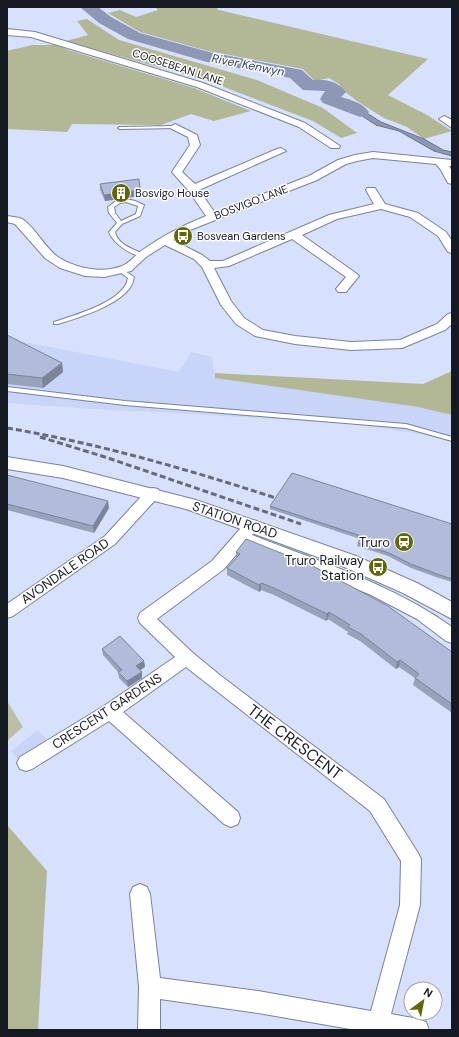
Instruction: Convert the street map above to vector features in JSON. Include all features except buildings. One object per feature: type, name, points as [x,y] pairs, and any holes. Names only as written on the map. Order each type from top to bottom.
[{"type":"street","name":"COOSEBEAN LANE","points":[[7,32],[32,34],[200,85],[302,125],[355,158]]},
{"type":"street","points":[[444,119],[452,125]]},
{"type":"street","points":[[176,127],[192,135],[194,146],[177,172],[193,189],[212,217]]},
{"type":"street","points":[[327,169],[335,146]]},
{"type":"street","points":[[193,189],[281,151]]},
{"type":"street","name":"BOSVIGO LANE","points":[[122,271],[127,269],[142,255],[164,240],[212,217],[313,178],[327,169],[355,158],[373,155],[452,163]]},
{"type":"street","points":[[439,162],[446,169],[452,181]]},
{"type":"street","points":[[371,190],[381,206]]},
{"type":"street","points":[[208,265],[225,264],[333,217],[381,206],[414,215],[442,234],[452,250]]},
{"type":"street","points":[[7,219],[19,222],[49,256],[64,266],[85,272],[104,273],[122,271]]},
{"type":"street","points":[[293,234],[353,276],[342,289]]},
{"type":"street","points":[[164,240],[198,257],[208,265],[225,302],[240,321],[259,333],[295,340],[351,346],[402,344],[441,327],[452,317]]},
{"type":"street","name":"STATION ROAD","points":[[7,463],[63,472],[153,493],[248,531],[349,561],[410,588],[452,612]]},
{"type":"street","name":"AVONDALE ROAD","points":[[7,612],[110,540],[153,493]]},
{"type":"street","points":[[248,531],[375,590],[423,615],[452,636]]},
{"type":"street","name":"THE CRESCENT","points":[[248,531],[213,569],[146,618],[187,658],[377,805],[411,859],[410,905],[379,1026]]},
{"type":"street","name":"CRESCENT GARDENS","points":[[26,763],[110,711],[187,658]]},
{"type":"street","points":[[110,711],[231,818]]},
{"type":"street","points":[[140,894],[150,987],[149,1030]]},
{"type":"street","points":[[150,987],[379,1026],[418,1030]]},
{"type":"lane","points":[[120,128],[176,127]]},
{"type":"lane","points":[[120,223],[112,213],[111,207],[114,204],[130,201],[141,205],[138,215],[120,223],[112,232],[116,241],[142,255]]},
{"type":"lane","points":[[56,324],[90,311],[120,295],[129,287],[132,281],[131,277],[122,271]]},
{"type":"lane","points":[[7,389],[125,403],[406,426],[452,439]]},
{"type":"shaded area","points":[[330,96],[334,99],[352,104],[381,122],[424,139],[443,150],[452,152],[452,156],[434,151],[399,131],[376,125],[347,106],[333,103],[328,98]]},
{"type":"shaded area","points":[[7,335],[19,341],[179,372],[191,352],[212,357],[215,377],[418,407],[452,415],[452,442],[420,434],[354,424],[7,403]]},
{"type":"shaded area","points":[[38,730],[47,740],[19,761],[11,751]]},
{"type":"green space","points":[[155,7],[215,7],[219,10],[428,59],[388,95],[427,115],[452,131],[424,139],[407,127],[384,118],[357,101],[344,91],[339,84],[329,78],[315,81],[303,69],[208,51],[140,32],[108,13],[120,10],[136,17],[158,10]]},
{"type":"green space","points":[[87,19],[119,40],[257,80],[323,108],[357,133],[341,138],[313,121],[211,82],[66,41],[88,35],[77,21]]},
{"type":"green space","points":[[32,45],[57,45],[68,50],[194,88],[251,111],[214,121],[191,114],[161,125],[72,124],[67,132],[7,129],[7,51]]},
{"type":"green space","points":[[452,371],[452,415],[418,407],[215,378],[215,373],[423,384]]},
{"type":"green space","points":[[7,701],[23,727],[7,741]]},
{"type":"green space","points":[[7,825],[47,871],[38,1030],[7,1030]]},
{"type":"waterway","name":"River Kenwyn","points":[[88,7],[105,20],[134,36],[207,57],[296,74],[309,86],[321,85],[331,87],[337,92],[330,96],[329,99],[348,105],[360,112]]},
{"type":"railway","points":[[7,428],[42,434],[147,459],[285,501]]},
{"type":"railway","points":[[40,437],[105,457],[301,524]]},
{"type":"place","name":"Bosvigo House","points":[[121,193]]},
{"type":"place","name":"Bosvean Gardens","points":[[183,236]]},
{"type":"place","name":"Truro","points":[[404,542]]},
{"type":"place","name":"Truro Railway Station","points":[[378,567]]}]
